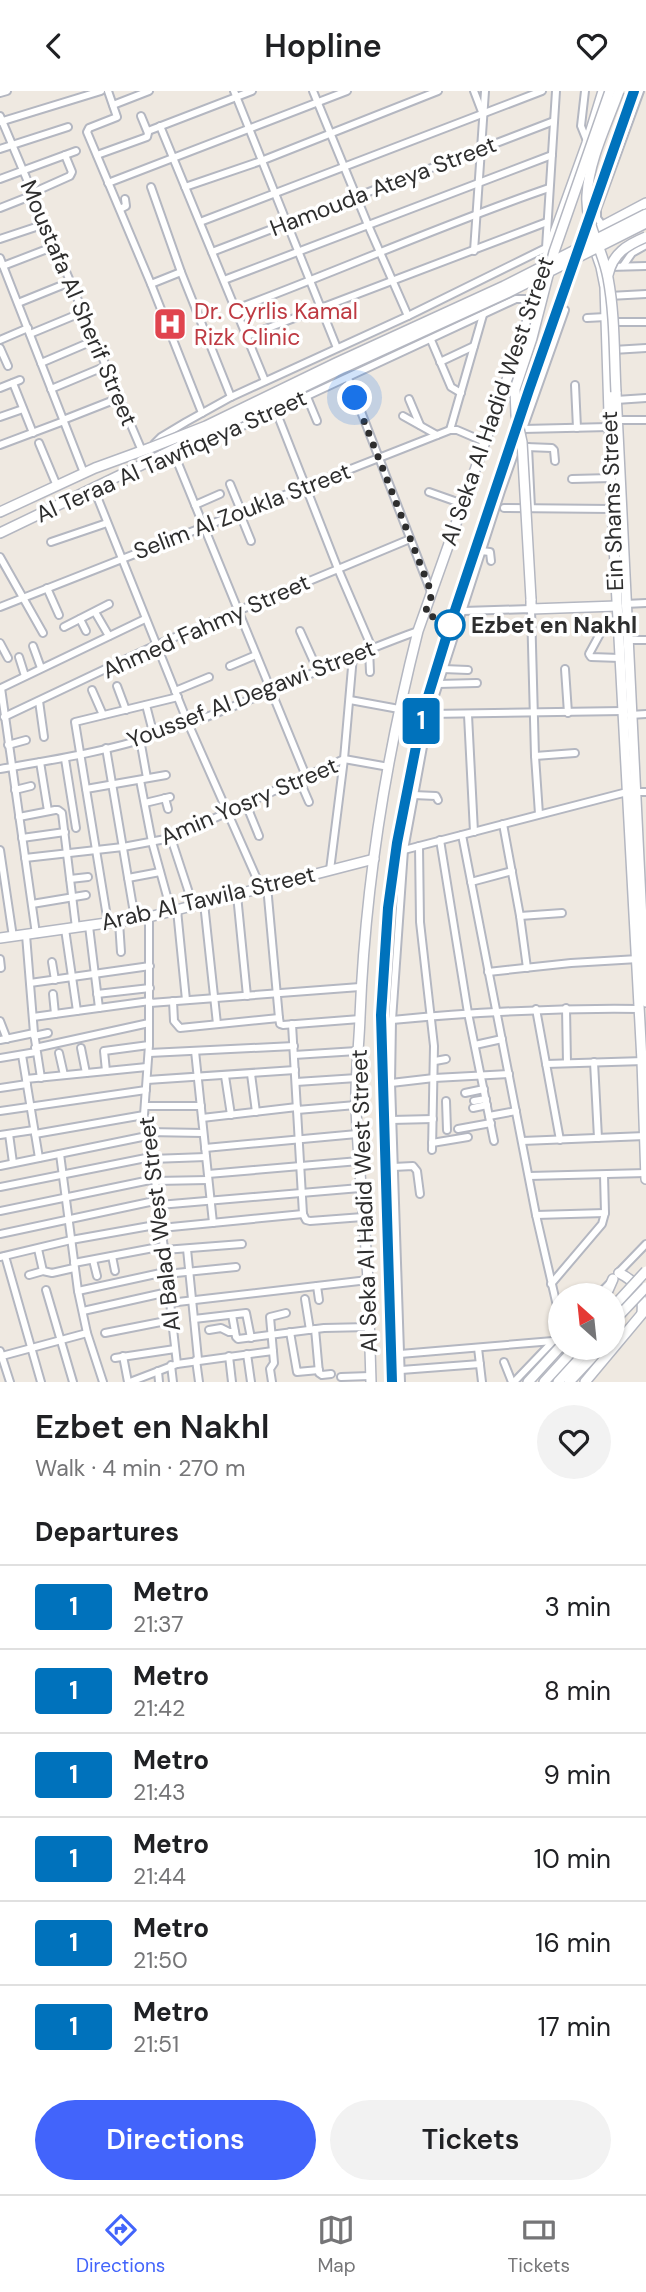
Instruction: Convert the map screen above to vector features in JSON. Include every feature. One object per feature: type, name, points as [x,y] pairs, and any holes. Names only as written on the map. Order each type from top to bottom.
[{"type":"main road","name":"Al Seka Al Hadid West Street","points":[[371,1379],[368,1280],[357,1134],[357,1051],[360,987],[374,859],[388,767],[418,631],[534,299],[548,247],[587,143],[603,91]]},
{"type":"main road","points":[[610,91],[554,252],[532,338],[515,389],[516,415],[522,442],[531,604],[621,605]]},
{"type":"main road","points":[[608,276],[589,220],[587,196],[590,176],[619,91]]},
{"type":"main road","points":[[603,226],[646,203]]},
{"type":"main road","points":[[146,450],[206,426],[504,286],[646,214]]},
{"type":"main road","points":[[162,455],[519,288],[646,223]]},
{"type":"main road","name":"Ein Shams Street","points":[[603,226],[593,233],[592,244],[601,267],[616,396],[620,658],[642,961],[646,1179]]},
{"type":"main road","points":[[609,319],[608,276],[611,264],[627,245],[646,237]]},
{"type":"main road","name":"Ein Shams Street","points":[[609,319],[607,350],[612,509],[627,640],[626,713]]},
{"type":"main road","name":"Al Teraa Al Tawfiqeya Street","points":[[3,510],[84,473],[146,450]]},
{"type":"main road","name":"Al Teraa Al Tawfiqeya Street","points":[[0,533],[162,455]]},
{"type":"main road","points":[[3,510],[14,525]]},
{"type":"main road","name":"Arab Al Tawila Street","points":[[0,939],[149,917],[374,859]]},
{"type":"main road","points":[[625,1294],[646,1271]]},
{"type":"main road","points":[[584,1382],[644,1312],[641,1294],[636,1285],[616,1276],[612,1283]]},
{"type":"main road","points":[[625,1309],[646,1287]]},
{"type":"main road","points":[[625,1330],[632,1325]]},
{"type":"main road","points":[[528,1382],[548,1356]]},
{"type":"main road","points":[[544,1382],[564,1360]]},
{"type":"main road","points":[[558,1382],[578,1360]]},
{"type":"main road","points":[[569,1382],[590,1360]]},
{"type":"street","points":[[0,93],[7,91]]},
{"type":"street","points":[[1,120],[102,91]]},
{"type":"street","points":[[107,91],[117,118],[89,128],[88,132],[202,413]]},
{"type":"street","points":[[113,104],[149,91]]},
{"type":"street","points":[[148,131],[235,94],[252,91]]},
{"type":"street","points":[[313,91],[408,316]]},
{"type":"street","points":[[108,184],[346,91]]},
{"type":"street","points":[[185,187],[261,161],[438,91]]},
{"type":"street","points":[[474,91],[483,113]]},
{"type":"street","points":[[474,251],[485,91]]},
{"type":"street","points":[[200,222],[483,113],[519,95],[542,91]]},
{"type":"street","points":[[548,247],[547,222],[556,91]]},
{"type":"street","points":[[585,91],[581,127],[587,143]]},
{"type":"street","points":[[603,226],[597,218],[597,209],[640,91]]},
{"type":"street","points":[[235,94],[337,348]]},
{"type":"street","points":[[97,155],[146,138],[148,131],[141,116]]},
{"type":"street","name":"Moustafa Al Sherif Street","points":[[1,120],[119,398],[146,450]]},
{"type":"street","name":"Hamouda Ateya Street","points":[[212,251],[554,121]]},
{"type":"street","points":[[160,126],[265,381]]},
{"type":"street","points":[[0,149],[68,127]]},
{"type":"street","points":[[0,179],[76,151]]},
{"type":"street","points":[[0,208],[68,177],[72,172],[65,155]]},
{"type":"street","points":[[224,280],[552,155]]},
{"type":"street","points":[[151,187],[181,272],[231,397]]},
{"type":"street","points":[[236,309],[476,213],[550,187]]},
{"type":"street","points":[[120,209],[127,204],[125,199]]},
{"type":"street","points":[[247,336],[547,222]]},
{"type":"street","points":[[0,239],[46,224]]},
{"type":"street","points":[[623,266],[632,253],[646,245]]},
{"type":"street","points":[[4,266],[55,246]]},
{"type":"street","name":"Al Teraa Al Tawfiqeya Street","points":[[146,450],[161,437],[231,397],[408,316],[548,247]]},
{"type":"street","points":[[0,258],[84,473]]},
{"type":"street","points":[[601,267],[646,266]]},
{"type":"street","points":[[151,284],[181,272]]},
{"type":"street","points":[[18,303],[70,282]]},
{"type":"street","points":[[605,296],[646,294]]},
{"type":"street","name":"Al Teraa Al Tawfiqeya Street","points":[[162,455],[175,456],[516,299],[534,299]]},
{"type":"street","points":[[401,1382],[391,1083],[392,1020],[404,850],[429,714],[481,551],[565,310]]},
{"type":"street","points":[[0,340],[83,312]]},
{"type":"street","points":[[483,315],[450,430],[457,430],[485,442]]},
{"type":"street","points":[[587,318],[646,322]]},
{"type":"street","points":[[41,363],[95,340]]},
{"type":"street","points":[[431,340],[451,387],[461,393]]},
{"type":"street","points":[[440,362],[474,347]]},
{"type":"street","points":[[0,348],[8,366]]},
{"type":"street","points":[[607,350],[646,348]]},
{"type":"street","points":[[51,389],[106,366]]},
{"type":"street","points":[[348,378],[432,594]]},
{"type":"street","points":[[0,388],[16,381],[33,433]]},
{"type":"street","points":[[575,385],[578,428]]},
{"type":"street","points":[[616,396],[646,398]]},
{"type":"street","points":[[307,397],[317,421]]},
{"type":"street","points":[[0,436],[1,444],[119,398]]},
{"type":"street","points":[[409,399],[420,425]]},
{"type":"street","points":[[0,417],[23,409]]},
{"type":"street","points":[[276,411],[370,648],[370,672]]},
{"type":"street","points":[[403,416],[437,435]]},
{"type":"street","points":[[617,420],[646,420]]},
{"type":"street","points":[[523,429],[609,427]]},
{"type":"street","name":"Selim Al Zoukla Street","points":[[0,607],[450,430]]},
{"type":"street","points":[[39,443],[57,486]]},
{"type":"street","points":[[517,447],[552,448],[555,461]]},
{"type":"street","points":[[528,447],[531,508]]},
{"type":"street","points":[[175,456],[271,689],[303,777],[309,802]]},
{"type":"street","points":[[572,479],[611,478]]},
{"type":"street","points":[[230,484],[250,541]]},
{"type":"street","points":[[94,489],[188,723],[264,887],[282,1025],[360,1019]]},
{"type":"street","points":[[429,492],[463,504]]},
{"type":"street","points":[[195,505],[220,494]]},
{"type":"street","points":[[504,508],[612,509]]},
{"type":"street","points":[[51,542],[107,523]]},
{"type":"street","name":"Ahmed Fahmy Street","points":[[4,717],[156,645],[410,539]]},
{"type":"street","points":[[481,551],[490,552],[491,561]]},
{"type":"street","points":[[0,557],[43,633]]},
{"type":"street","points":[[47,588],[59,615]]},
{"type":"street","points":[[621,605],[646,603]]},
{"type":"street","points":[[64,627],[110,604]]},
{"type":"street","points":[[463,611],[531,604],[539,814]]},
{"type":"street","points":[[95,612],[109,636]]},
{"type":"street","points":[[80,619],[86,631]]},
{"type":"street","points":[[41,1078],[30,983],[32,904],[0,689],[145,619]]},
{"type":"street","points":[[300,631],[318,671]]},
{"type":"street","name":"Youssef Al Degawi Street","points":[[0,769],[65,759],[154,736],[418,631]]},
{"type":"street","points":[[601,632],[589,654],[591,657],[620,658]]},
{"type":"street","points":[[627,640],[646,640]]},
{"type":"street","points":[[0,643],[8,658]]},
{"type":"street","points":[[33,646],[41,668]]},
{"type":"street","points":[[230,666],[256,655]]},
{"type":"street","points":[[330,870],[354,656]]},
{"type":"street","points":[[19,657],[24,676]]},
{"type":"street","points":[[443,669],[468,670]]},
{"type":"street","points":[[565,669],[568,713]]},
{"type":"street","points":[[108,923],[75,722],[146,705],[176,694],[209,677]]},
{"type":"street","points":[[438,684],[477,683]]},
{"type":"street","points":[[117,686],[126,710]]},
{"type":"street","points":[[92,690],[103,715]]},
{"type":"street","points":[[350,700],[399,709]]},
{"type":"street","points":[[39,701],[44,737]]},
{"type":"street","points":[[146,705],[154,736]]},
{"type":"street","points":[[429,714],[646,714]]},
{"type":"street","points":[[468,715],[474,832]]},
{"type":"street","points":[[140,739],[145,803],[160,872],[174,911],[186,1000]]},
{"type":"street","points":[[8,745],[26,740]]},
{"type":"street","points":[[106,748],[135,919]]},
{"type":"street","points":[[535,756],[575,753]]},
{"type":"street","points":[[22,838],[79,828],[65,759]]},
{"type":"street","name":"Amin Yosry Street","points":[[25,857],[96,850],[171,838],[344,759],[388,767]]},
{"type":"street","points":[[40,762],[48,811]]},
{"type":"street","points":[[86,789],[166,775]]},
{"type":"street","points":[[15,790],[31,786]]},
{"type":"street","points":[[404,850],[630,792],[646,792]]},
{"type":"street","points":[[413,795],[436,796],[438,800]]},
{"type":"street","points":[[145,803],[167,797],[168,809]]},
{"type":"street","points":[[246,804],[260,836]]},
{"type":"street","points":[[19,817],[58,810],[62,813],[76,928]]},
{"type":"street","points":[[503,824],[527,968]]},
{"type":"street","points":[[462,835],[551,1283]]},
{"type":"street","points":[[171,838],[193,905]]},
{"type":"street","points":[[440,841],[468,1013],[494,1141]]},
{"type":"street","points":[[419,846],[420,922],[435,1046],[432,1147],[468,1137]]},
{"type":"street","points":[[0,852],[4,906],[13,937]]},
{"type":"street","points":[[471,882],[496,879],[512,871]]},
{"type":"street","points":[[128,878],[160,872]]},
{"type":"street","points":[[70,879],[88,877]]},
{"type":"street","points":[[32,904],[86,895]]},
{"type":"street","points":[[237,895],[247,996]]},
{"type":"street","points":[[204,902],[217,1024]]},
{"type":"street","points":[[520,916],[562,913]]},
{"type":"street","name":"Al Balad West Street","points":[[149,917],[150,1002],[145,1115],[159,1203],[175,1349],[173,1382]]},
{"type":"street","points":[[119,922],[121,952]]},
{"type":"street","points":[[89,926],[99,1008]]},
{"type":"street","points":[[65,929],[77,1011]]},
{"type":"street","points":[[0,960],[1,968]]},
{"type":"street","points":[[488,972],[642,961]]},
{"type":"street","points":[[52,962],[55,980]]},
{"type":"street","points":[[30,983],[150,966]]},
{"type":"street","points":[[33,1017],[150,1002],[360,987]]},
{"type":"street","points":[[97,993],[150,988]]},
{"type":"street","points":[[53,994],[55,1014]]},
{"type":"street","points":[[173,1001],[174,1021],[180,1028],[279,1018]]},
{"type":"street","points":[[392,1020],[496,1011],[642,1005]]},
{"type":"street","points":[[566,1008],[567,1063]]},
{"type":"street","points":[[536,1009],[560,1140]]},
{"type":"street","points":[[0,1021],[3,1039],[48,1033]]},
{"type":"street","points":[[0,1058],[22,1055],[149,1023]]},
{"type":"street","points":[[292,1024],[303,1214],[306,1220],[310,1221],[363,1217]]},
{"type":"street","points":[[475,1045],[502,1039]]},
{"type":"street","points":[[435,1046],[445,1045]]},
{"type":"street","points":[[106,1071],[104,1051],[195,1051],[294,1046]]},
{"type":"street","points":[[81,1048],[86,1073]]},
{"type":"street","points":[[195,1051],[213,1223]]},
{"type":"street","points":[[294,1055],[357,1051]]},
{"type":"street","points":[[59,1053],[64,1075]]},
{"type":"street","points":[[22,1055],[39,1157]]},
{"type":"street","points":[[435,1061],[446,1059]]},
{"type":"street","points":[[546,1064],[644,1061]]},
{"type":"street","points":[[594,1062],[598,1138]]},
{"type":"street","points":[[0,1088],[41,1078],[148,1067]]},
{"type":"street","points":[[147,1080],[295,1070]]},
{"type":"street","points":[[251,1074],[256,1112]]},
{"type":"street","points":[[391,1083],[509,1075]]},
{"type":"street","points":[[225,1076],[231,1115]]},
{"type":"street","points":[[296,1082],[357,1078]]},
{"type":"street","points":[[465,1093],[484,1089]]},
{"type":"street","points":[[0,1111],[146,1090]]},
{"type":"street","points":[[446,1101],[447,1130]]},
{"type":"street","points":[[474,1105],[487,1102]]},
{"type":"street","points":[[202,1118],[356,1105]]},
{"type":"street","points":[[145,1106],[201,1106]]},
{"type":"street","points":[[458,1129],[516,1111]]},
{"type":"street","points":[[0,1135],[145,1115]]},
{"type":"street","points":[[391,1121],[447,1121]]},
{"type":"street","points":[[0,1166],[147,1134],[203,1133]]},
{"type":"street","points":[[9,1134],[13,1163]]},
{"type":"street","points":[[205,1149],[357,1134]]},
{"type":"street","points":[[522,1141],[645,1136]]},
{"type":"street","points":[[60,1154],[78,1291],[87,1333],[103,1382]]},
{"type":"street","points":[[0,1187],[151,1158],[206,1157]]},
{"type":"street","points":[[0,1211],[155,1180],[359,1161]]},
{"type":"street","points":[[393,1167],[414,1166],[420,1194]]},
{"type":"street","points":[[529,1176],[646,1173]]},
{"type":"street","points":[[552,1283],[597,1232],[604,1218],[604,1175]]},
{"type":"street","points":[[0,1234],[159,1203],[360,1188]]},
{"type":"street","points":[[536,1215],[605,1213]]},
{"type":"street","points":[[41,1382],[3,1257],[71,1240],[161,1226],[303,1214]]},
{"type":"street","points":[[29,1275],[43,1271],[52,1273],[93,1260],[164,1248],[187,1249],[242,1244]]},
{"type":"street","points":[[609,1283],[646,1244]]},
{"type":"street","points":[[38,1248],[43,1271]]},
{"type":"street","points":[[187,1249],[199,1382]]},
{"type":"street","points":[[112,1256],[115,1271]]},
{"type":"street","points":[[93,1260],[97,1276]]},
{"type":"street","points":[[78,1291],[166,1273],[236,1267]]},
{"type":"street","points":[[169,1303],[368,1280]]},
{"type":"street","points":[[317,1286],[319,1300]]},
{"type":"street","points":[[46,1290],[73,1382]]},
{"type":"street","points":[[83,1311],[168,1292]]},
{"type":"street","points":[[305,1299],[320,1375],[331,1374]]},
{"type":"street","points":[[272,1382],[270,1369],[274,1363],[271,1316],[286,1313]]},
{"type":"street","points":[[194,1319],[246,1314],[251,1338]]},
{"type":"street","points":[[232,1315],[238,1339],[313,1329],[369,1327]]},
{"type":"street","points":[[104,1333],[171,1320]]},
{"type":"street","points":[[209,1330],[221,1328],[235,1332]]},
{"type":"street","points":[[290,1332],[297,1372],[319,1370]]},
{"type":"street","points":[[10,1382],[3,1370],[1,1353],[87,1333]]},
{"type":"street","points":[[400,1354],[548,1344]]},
{"type":"street","points":[[478,1348],[482,1382]]},
{"type":"street","points":[[115,1358],[175,1349]]},
{"type":"street","points":[[123,1356],[132,1381],[174,1364],[273,1351]]},
{"type":"street","points":[[504,1362],[513,1382],[548,1352]]},
{"type":"street","points":[[247,1354],[251,1382]]},
{"type":"street","points":[[229,1356],[232,1382]]},
{"type":"street","points":[[401,1370],[480,1364]]},
{"type":"street","points":[[158,1371],[159,1382]]},
{"type":"street","points":[[341,1377],[371,1379]]},
{"type":"railway","points":[[392,1382],[381,1015],[388,908],[397,843],[422,716],[450,625],[634,91]]},
{"type":"metro line","name":"1","points":[[392,1382],[381,1015],[388,908],[397,843],[422,716],[450,625],[634,91]]},
{"type":"place","name":"Dr. Cyrlis Kamal Rizk Clinic","points":[[170,324]]},
{"type":"place","name":"Ezbet en Nakhl","points":[[450,625]]},
{"type":"route","points":[[355,398],[432,594],[425,613],[450,625]]}]
